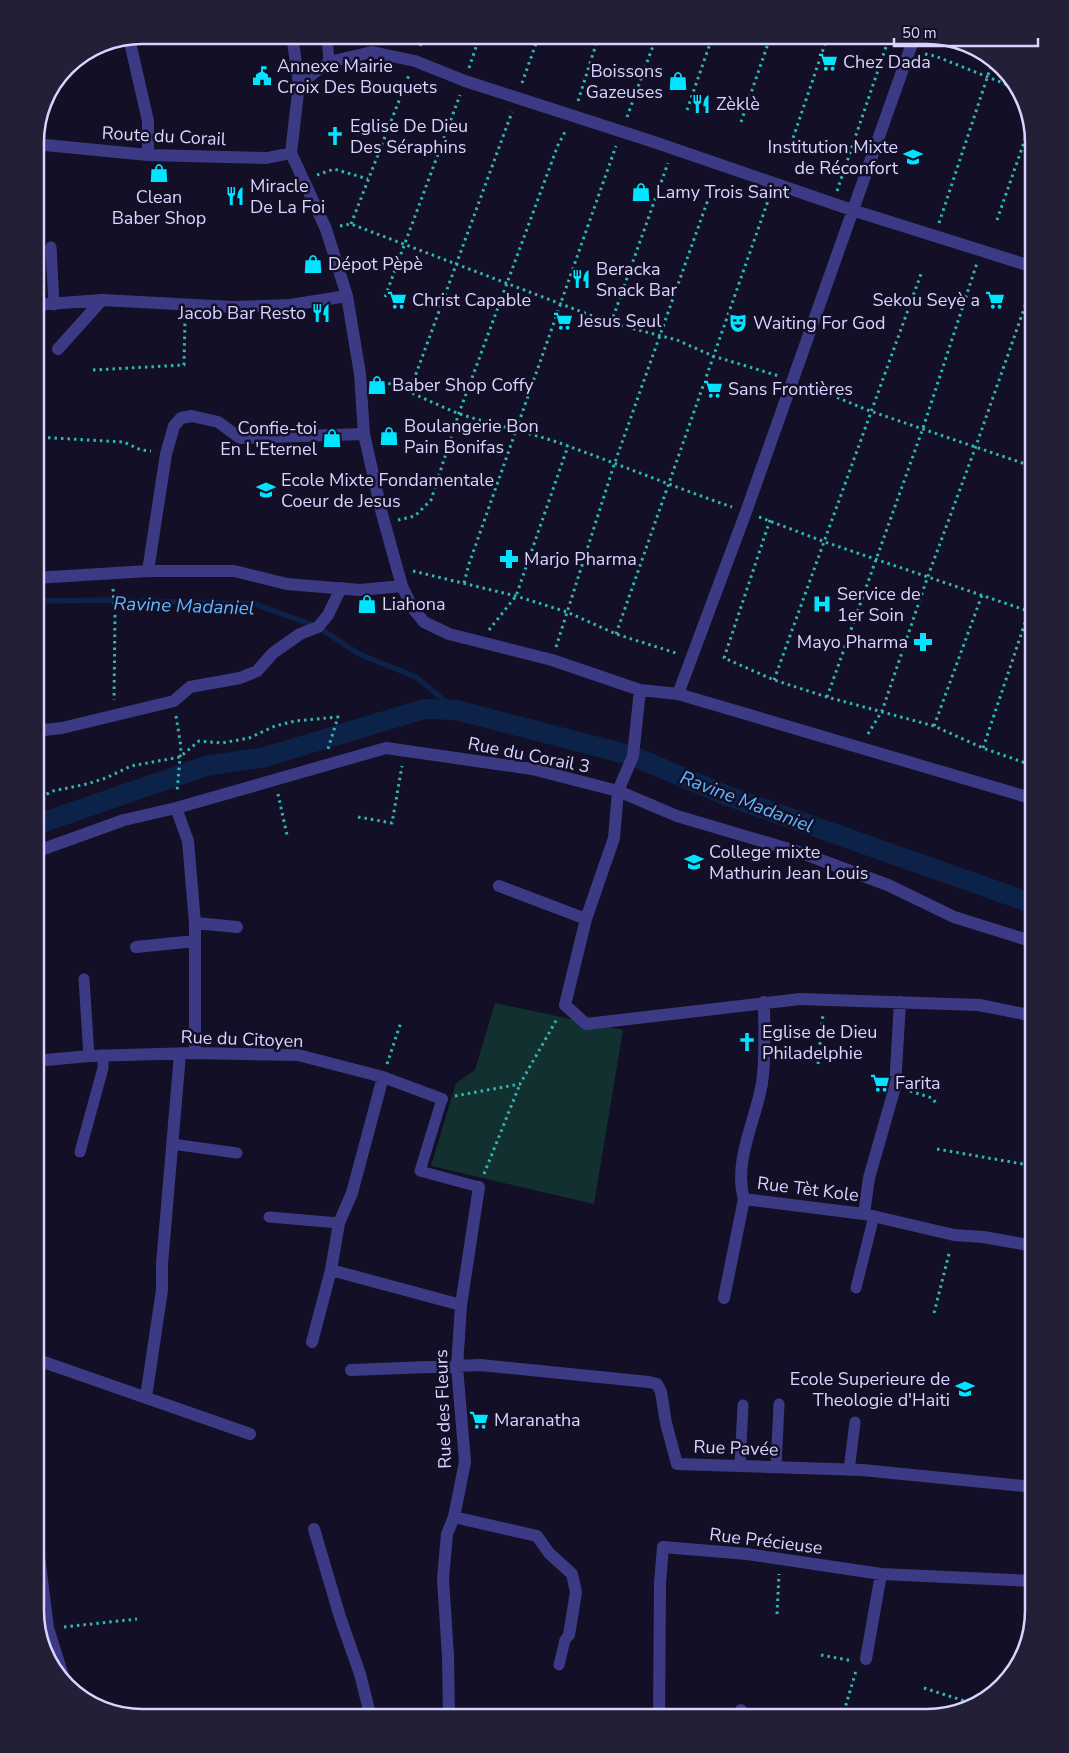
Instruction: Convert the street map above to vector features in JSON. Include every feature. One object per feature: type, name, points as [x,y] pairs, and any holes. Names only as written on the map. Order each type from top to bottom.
[{"type":"street","points":[[293,44],[299,84],[291,153],[326,229],[347,296],[360,374],[364,434],[384,523],[402,586],[412,607],[424,622],[449,634],[552,660],[640,690],[678,694],[1025,796]]},
{"type":"street","points":[[678,694],[746,512],[912,44]]},
{"type":"street","points":[[131,45],[148,122],[148,155]]},
{"type":"street","points":[[299,84],[329,62],[372,52],[415,61],[465,81],[622,131],[833,204],[1025,264]]},
{"type":"street","name":"Route du Corail","points":[[44,145],[148,155],[267,158],[291,153]]},
{"type":"street","points":[[44,305],[102,300],[233,307],[290,305],[347,296]]},
{"type":"street","points":[[58,349],[102,300]]},
{"type":"street","points":[[148,571],[166,454],[174,426],[181,418],[192,416],[218,422],[230,433],[240,438],[364,434]]},
{"type":"street","points":[[44,577],[148,571],[234,571],[287,584],[360,590],[402,586]]},
{"type":"street","points":[[44,730],[62,728],[174,701],[190,687],[240,678],[257,671],[273,652],[300,634],[318,627],[328,615],[341,588]]},
{"type":"street","points":[[640,690],[633,756],[618,791],[614,838],[586,919],[565,1005],[586,1024],[800,999],[979,1005],[1025,1014]]},
{"type":"street","name":"Rue du Corail 3","points":[[44,849],[124,820],[176,808],[386,748],[532,769],[618,791],[677,816],[799,852],[888,885],[954,917],[1025,939]]},
{"type":"street","points":[[176,808],[188,841],[195,923],[195,1054]]},
{"type":"street","points":[[499,886],[586,919]]},
{"type":"street","points":[[195,923],[237,927]]},
{"type":"street","points":[[136,947],[195,941]]},
{"type":"street","name":"Rue Tèt Kole","points":[[764,1002],[762,1082],[744,1151],[740,1186],[744,1199],[869,1215],[954,1235],[983,1237],[1025,1244]]},
{"type":"street","points":[[869,1215],[869,1178],[895,1087],[900,1002]]},
{"type":"street","points":[[146,1397],[162,1290],[162,1264],[180,1054]]},
{"type":"street","name":"Rue du Citoyen","points":[[44,1060],[103,1055],[298,1055],[383,1077],[442,1099]]},
{"type":"street","points":[[312,1342],[331,1270],[340,1223],[352,1194],[383,1077]]},
{"type":"street","name":"Rue des Fleurs","points":[[449,1709],[448,1656],[443,1579],[447,1534],[454,1517],[465,1462],[457,1367],[461,1305],[478,1187]]},
{"type":"street","points":[[724,1298],[744,1199]]},
{"type":"street","points":[[331,1270],[461,1305]]},
{"type":"street","points":[[44,1362],[250,1434]]},
{"type":"street","name":"Rue Pavée","points":[[351,1370],[480,1365],[657,1384],[662,1392],[666,1423],[677,1464],[849,1470],[1025,1486]]},
{"type":"street","points":[[454,1517],[537,1536],[549,1553],[572,1574],[576,1592],[569,1635]]},
{"type":"street","points":[[314,1529],[340,1616],[360,1674],[369,1709]]},
{"type":"street","name":"Rue Précieuse","points":[[659,1709],[660,1583],[663,1548],[747,1554],[881,1574],[1025,1581]]},
{"type":"street","points":[[863,1661],[881,1574]]},
{"type":"street","points":[[44,1596],[48,1628],[60,1666]]},
{"type":"lane","points":[[328,44],[329,62]]},
{"type":"lane","points":[[51,248],[54,305]]},
{"type":"lane","points":[[84,979],[89,1056]]},
{"type":"lane","points":[[80,1152],[103,1068],[103,1055]]},
{"type":"lane","points":[[442,1099],[420,1171],[478,1187]]},
{"type":"lane","points":[[172,1144],[237,1153]]},
{"type":"lane","points":[[856,1288],[869,1215]]},
{"type":"lane","points":[[269,1217],[340,1223]]},
{"type":"lane","points":[[740,1466],[743,1404]]},
{"type":"lane","points":[[776,1467],[779,1404]]},
{"type":"lane","points":[[849,1470],[855,1422]]},
{"type":"lane","points":[[559,1664],[565,1640],[569,1635]]},
{"type":"path","points":[[385,297],[477,44]]},
{"type":"path","points":[[409,393],[518,98],[535,44]]},
{"type":"path","points":[[384,523],[415,516],[431,500],[459,413],[558,145],[574,116],[596,44]]},
{"type":"path","points":[[464,583],[608,161],[622,131],[653,44]]},
{"type":"path","points":[[687,110],[710,44]]},
{"type":"path","points":[[741,122],[768,44]]},
{"type":"path","points":[[791,144],[825,44]]},
{"type":"path","points":[[833,204],[888,44]]},
{"type":"path","points":[[894,44],[909,52],[935,56],[1007,85]]},
{"type":"path","points":[[351,224],[415,61]]},
{"type":"path","points":[[935,236],[990,67]]},
{"type":"path","points":[[997,220],[1025,140]]},
{"type":"path","points":[[611,323],[672,148]]},
{"type":"path","points":[[552,660],[614,465],[720,165]]},
{"type":"path","points":[[304,183],[322,171],[334,169],[368,179]]},
{"type":"path","points":[[616,634],[774,183]]},
{"type":"path","points":[[326,229],[351,224],[611,323],[677,340],[713,356],[767,374],[793,379],[870,411],[1025,464]]},
{"type":"path","points":[[827,698],[923,428],[981,251]]},
{"type":"path","points":[[774,680],[921,274]]},
{"type":"path","points":[[93,370],[184,365],[185,304]]},
{"type":"path","points":[[860,748],[882,711],[928,576],[1025,306]]},
{"type":"path","points":[[360,374],[400,386],[409,393],[459,413],[568,446],[614,465],[770,520],[825,542],[1025,610]]},
{"type":"path","points":[[44,438],[124,442],[141,450],[166,454]]},
{"type":"path","points":[[481,642],[503,610],[516,596],[568,446]]},
{"type":"path","points":[[770,520],[724,658],[774,680],[827,698],[934,726],[983,748],[1025,763]]},
{"type":"path","points":[[397,567],[516,596],[567,612],[616,634],[691,658]]},
{"type":"path","points":[[112,573],[115,615],[113,692],[115,715]]},
{"type":"path","points":[[934,726],[982,595]]},
{"type":"path","points":[[983,748],[1025,620]]},
{"type":"path","points":[[174,701],[180,757],[176,808]]},
{"type":"path","points":[[44,796],[53,791],[87,784],[131,766],[180,757],[199,742],[222,743],[249,738],[275,726],[294,721],[338,717],[322,766]]},
{"type":"path","points":[[358,817],[392,823],[404,750]]},
{"type":"path","points":[[274,780],[287,835]]},
{"type":"path","points":[[818,1064],[824,1001]]},
{"type":"path","points":[[478,1187],[520,1084],[565,1005]]},
{"type":"path","points":[[383,1077],[401,1022]]},
{"type":"path","points":[[442,1099],[520,1084]]},
{"type":"path","points":[[895,1087],[932,1098],[936,1103]]},
{"type":"path","points":[[937,1149],[1025,1164]]},
{"type":"path","points":[[934,1313],[954,1235]]},
{"type":"path","points":[[777,1614],[780,1560]]},
{"type":"path","points":[[48,1628],[138,1619]]},
{"type":"path","points":[[822,1655],[863,1661],[845,1709]]},
{"type":"path","points":[[924,1688],[965,1701]]},
{"type":"green space","points":[[495,1003],[623,1030],[594,1204],[431,1166],[456,1083],[475,1070]]},
{"type":"waterway","name":"Ravine Madaniel","points":[[44,601],[112,600],[255,604],[318,627],[359,654],[416,677],[456,710]]},
{"type":"waterway","name":"Ravine Madaniel","points":[[44,822],[206,766],[265,757],[424,709],[456,710],[633,756],[725,795],[1025,901]]},
{"type":"place","name":"Chez Dada","points":[[828,62]]},
{"type":"place","name":"Annexe Mairie Croix Des Bouquets","points":[[262,76]]},
{"type":"place","name":"Boissons Gazeuses","points":[[678,81]]},
{"type":"place","name":"Zèklè","points":[[701,104]]},
{"type":"place","name":"Eglise De Dieu Des Séraphins","points":[[335,136]]},
{"type":"place","name":"Institution Mixte de Réconfort","points":[[913,157]]},
{"type":"place","name":"Clean Baber Shop","points":[[159,173]]},
{"type":"place","name":"Lamy Trois Saint","points":[[641,192]]},
{"type":"place","name":"Miracle De La Foi","points":[[235,196]]},
{"type":"place","name":"Dépot Pèpè","points":[[313,264]]},
{"type":"place","name":"Beracka Snack Bar","points":[[581,279]]},
{"type":"place","name":"Christ Capable","points":[[397,300]]},
{"type":"place","name":"Sekou Seyè a","points":[[995,300]]},
{"type":"place","name":"Jacob Bar Resto","points":[[321,313]]},
{"type":"place","name":"Jesus Seul","points":[[563,321]]},
{"type":"place","name":"Waiting For God","points":[[738,323]]},
{"type":"place","name":"Baber Shop Coffy","points":[[377,385]]},
{"type":"place","name":"Sans Frontières","points":[[713,389]]},
{"type":"place","name":"Boulangerie Bon Pain Bonifas","points":[[389,436]]},
{"type":"place","name":"Confie-toi En L'Eternel","points":[[332,438]]},
{"type":"place","name":"Ecole Mixte Fondamentale Coeur de Jesus","points":[[266,490]]},
{"type":"place","name":"Marjo Pharma","points":[[509,559]]},
{"type":"place","name":"Liahona","points":[[367,604]]},
{"type":"place","name":"Service de 1er Soin","points":[[822,604]]},
{"type":"place","name":"Mayo Pharma","points":[[923,642]]},
{"type":"place","name":"College mixte Mathurin Jean Louis","points":[[694,862]]},
{"type":"place","name":"Eglise de Dieu Philadelphie","points":[[747,1042]]},
{"type":"place","name":"Farita","points":[[880,1083]]},
{"type":"place","name":"Ecole Superieure de Theologie d'Haiti","points":[[965,1389]]},
{"type":"place","name":"Maranatha","points":[[479,1420]]}]
